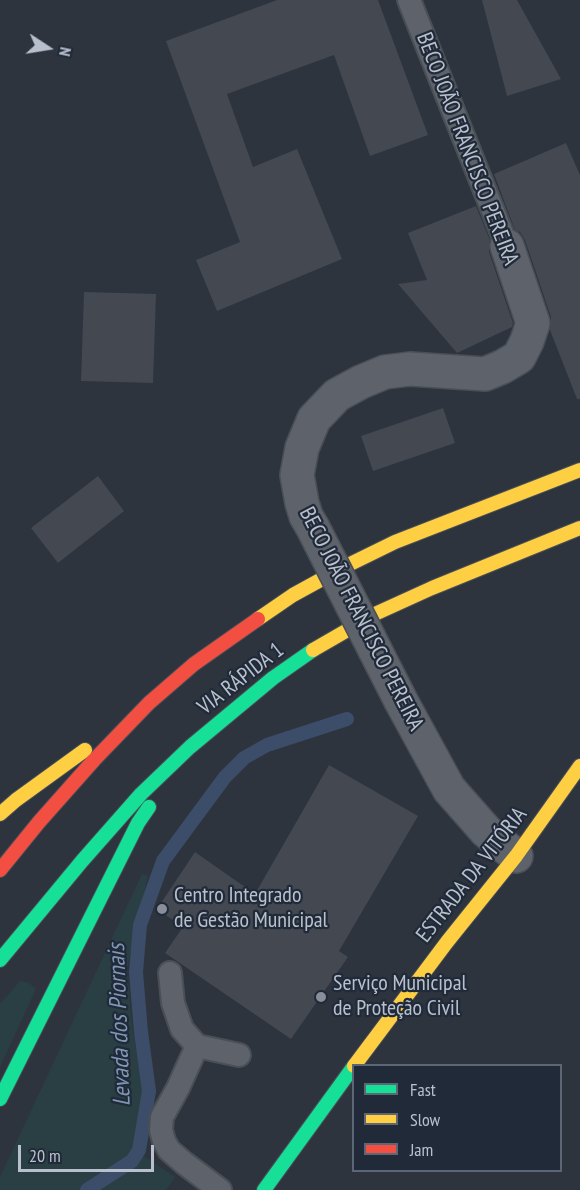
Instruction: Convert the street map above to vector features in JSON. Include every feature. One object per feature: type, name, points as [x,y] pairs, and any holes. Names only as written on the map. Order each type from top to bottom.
[{"type":"main road","name":"VIA RÁPIDA 1","points":[[0,870],[86,769],[149,703],[194,664],[244,628],[293,595],[395,542],[580,470]]},
{"type":"main road","name":"VIA RÁPIDA 1","points":[[0,960],[141,794],[190,747],[273,678],[324,643],[377,614],[432,588],[580,528]]},
{"type":"main road","points":[[0,814],[149,703]]},
{"type":"main road","points":[[0,1099],[138,823],[190,747]]},
{"type":"main road","name":"ESTRADA DA VITÓRIA","points":[[356,1064],[447,942],[516,856],[580,766]]},
{"type":"main road","name":"ESTRADA DA VITÓRIA","points":[[267,1188],[352,1069]]},
{"type":"street","name":"BECO JOÃO FRANCISCO PEREIRA","points":[[507,246],[533,324],[519,357],[486,374],[410,369],[385,372],[361,382],[338,395],[314,419],[302,448],[297,475],[306,516],[448,789],[486,831],[516,856]]},
{"type":"lane","name":"BECO JOÃO FRANCISCO PEREIRA","points":[[409,0],[507,246]]},
{"type":"lane","points":[[170,973],[173,1004],[182,1029],[197,1047],[239,1055]]},
{"type":"lane","points":[[197,1047],[162,1117],[161,1130],[168,1149],[220,1190]]},
{"type":"green space","points":[[142,874],[148,876],[127,968],[132,1027],[144,1092],[139,1153],[175,1177],[166,1190],[0,1190],[0,1177]]},
{"type":"green space","points":[[20,981],[29,983],[36,989],[0,1067],[0,1004]]},
{"type":"building","points":[[277,0],[378,0],[428,135],[370,156],[334,55],[227,94],[253,167],[297,149],[342,259],[217,311],[196,260],[240,242],[166,41]]},
{"type":"building","points":[[482,0],[517,0],[561,79],[507,96]]},
{"type":"building","points":[[566,143],[580,175],[580,399],[577,399],[550,330],[551,317],[525,240],[520,232],[515,230],[494,174]]},
{"type":"building","points":[[476,206],[490,240],[489,252],[513,323],[512,327],[457,353],[398,284],[427,280],[408,233]]},
{"type":"building","points":[[84,292],[156,294],[153,383],[81,381]]},
{"type":"building","points":[[443,408],[455,443],[373,471],[361,436]]},
{"type":"building","points":[[98,476],[124,511],[58,563],[31,528]]},
{"type":"building","points":[[329,765],[418,816],[339,951],[348,957],[291,1039],[165,953],[183,927],[157,909],[195,852],[255,894]]},
{"type":"waterway","name":"Levada dos Piornais","points":[[87,1190],[132,1161],[139,1150],[149,1091],[136,972],[140,925],[163,861],[225,777],[244,758],[267,745],[347,719]]},
{"type":"traffic: fast","points":[[0,960],[141,794],[190,747],[273,678],[313,650]]},
{"type":"traffic: fast","points":[[0,1099],[138,823],[149,807]]},
{"type":"traffic: fast","points":[[264,1190],[352,1069]]},
{"type":"traffic: slow","points":[[258,619],[293,595],[395,542],[580,470]]},
{"type":"traffic: slow","points":[[313,650],[377,613],[432,588],[580,528]]},
{"type":"traffic: slow","points":[[0,814],[85,750]]},
{"type":"traffic: slow","points":[[356,1064],[447,942],[516,856],[580,766]]},
{"type":"traffic: jam","points":[[0,870],[94,760],[149,703],[194,664],[258,619]]},
{"type":"place","name":"Centro Integrado de Gestão Municipal","points":[[162,909]]},
{"type":"place","name":"Serviço Municipal de Proteção Civil","points":[[321,997]]}]
